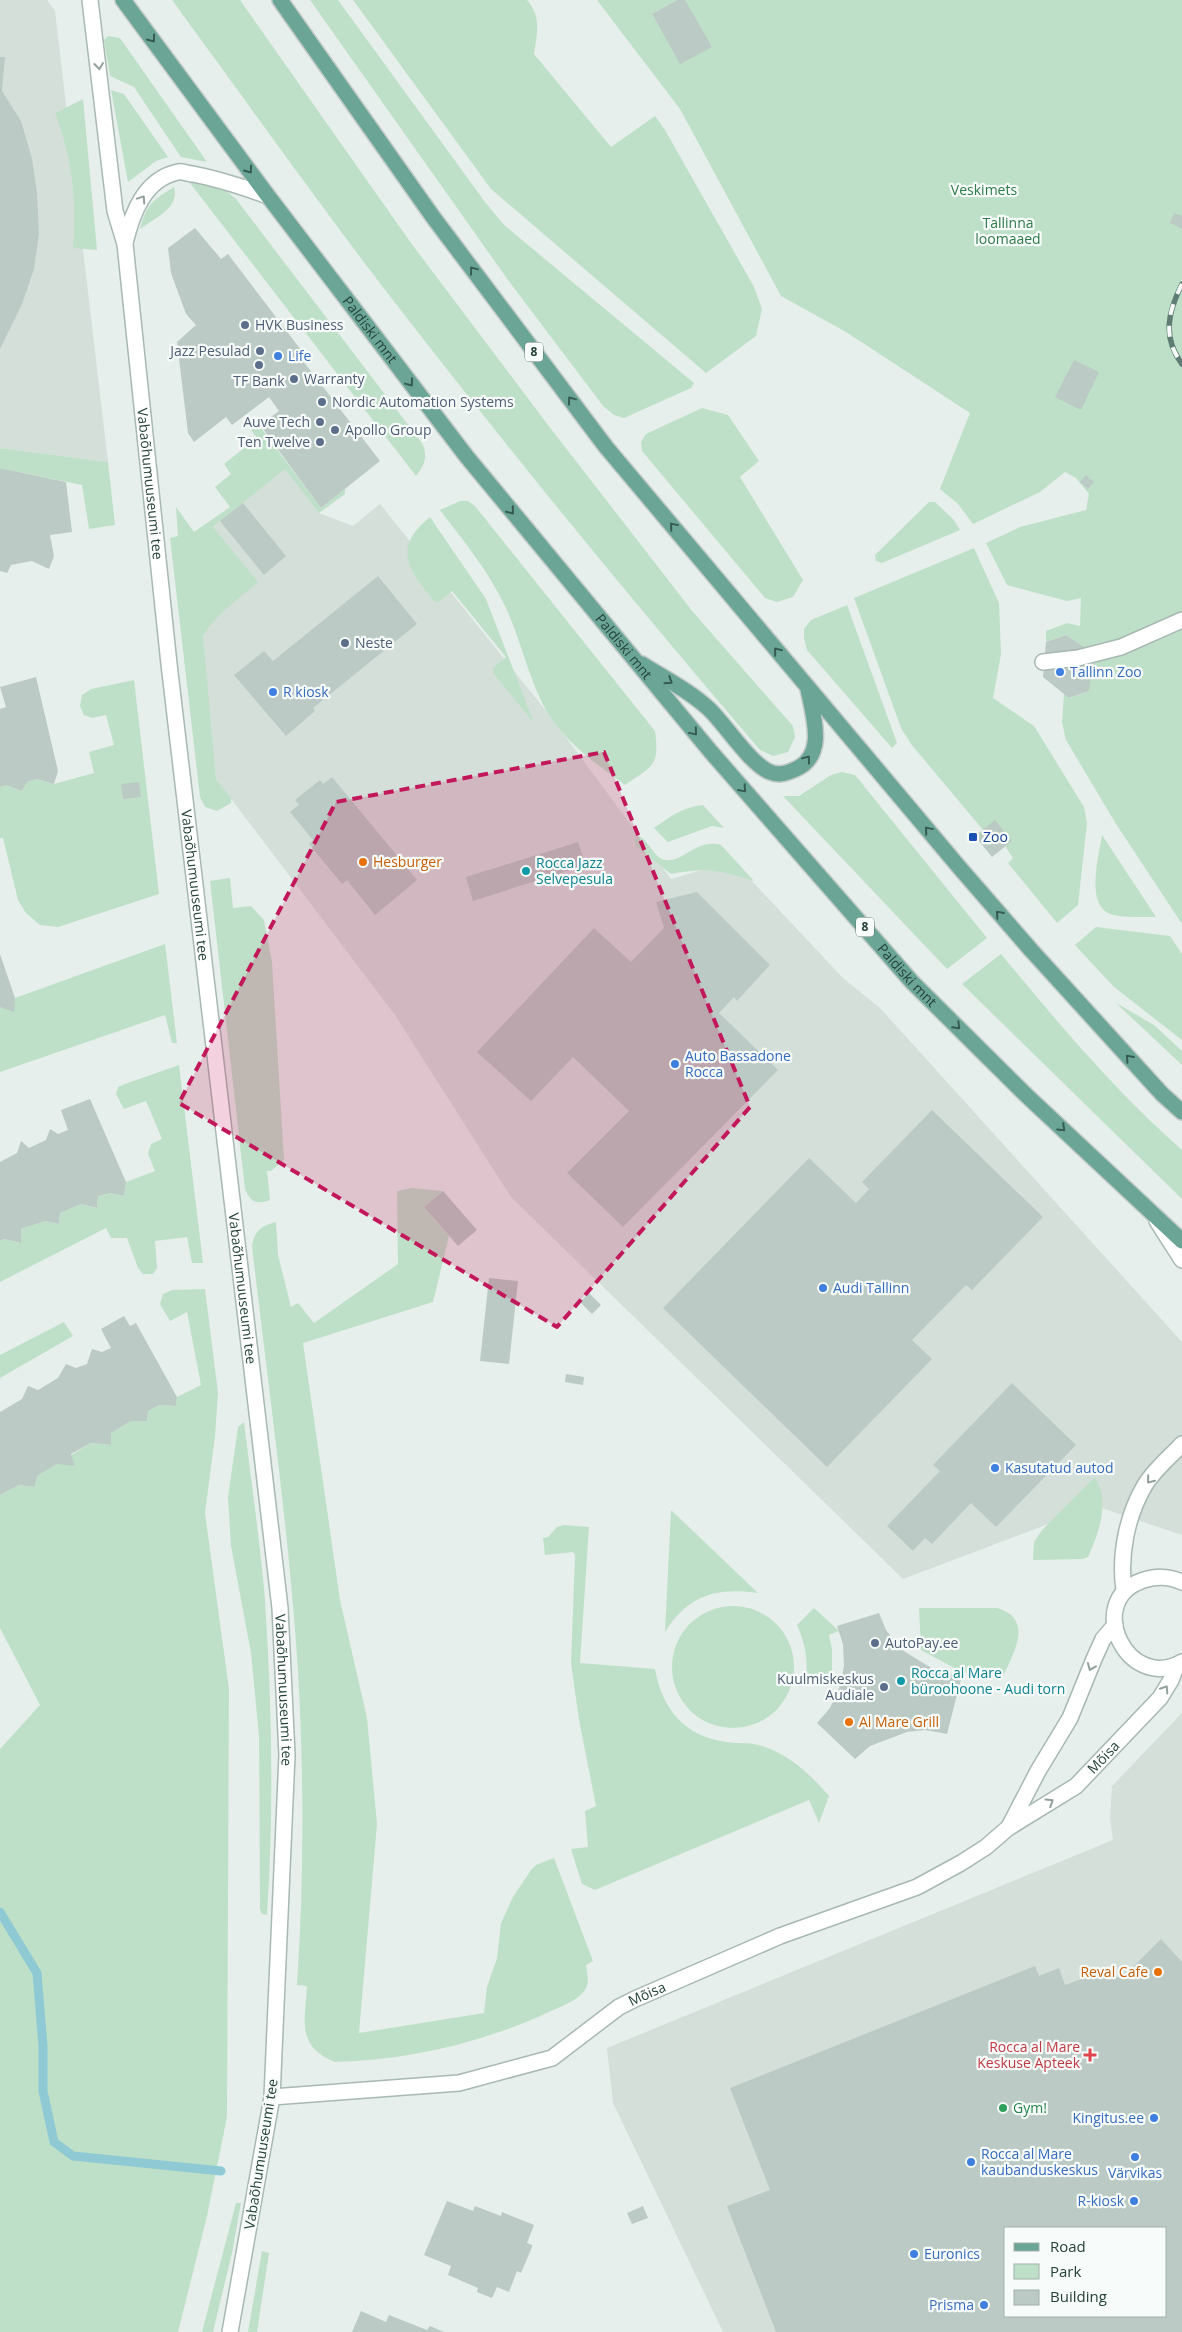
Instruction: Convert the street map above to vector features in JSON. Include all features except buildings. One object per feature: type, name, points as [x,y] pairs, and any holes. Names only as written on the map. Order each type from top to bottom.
[{"type":"main road","name":"Paldiski mnt","points":[[123,0],[268,196],[466,457],[628,655],[912,982],[1026,1095],[1182,1241]]},
{"type":"main road","name":"8","points":[[280,0],[433,217],[606,447],[1031,950],[1162,1094],[1182,1112]]},
{"type":"main road","points":[[628,655],[699,700],[751,757],[769,772],[784,774],[801,767],[812,754],[816,738],[808,688]]},
{"type":"street","points":[[90,0],[115,211],[125,244]]},
{"type":"street","points":[[125,244],[130,219],[142,196],[160,180],[179,172],[221,179],[268,196]]},
{"type":"street","name":"Vabaõhumuuseumi tee","points":[[125,244],[169,664],[280,1608],[287,1756],[272,2097],[230,2332]]},
{"type":"street","points":[[1043,662],[1078,658],[1121,647],[1182,620]]},
{"type":"street","points":[[1152,1214],[1182,1260]]},
{"type":"street","points":[[1124,1590],[1121,1570],[1132,1518],[1146,1484],[1182,1444]]},
{"type":"street","points":[[1179,1663],[1164,1668],[1140,1663],[1121,1646],[1115,1625],[1119,1599],[1124,1590],[1153,1577],[1170,1577],[1182,1582]]},
{"type":"street","name":"Mõisa","points":[[1008,1828],[1038,1771],[1070,1718],[1103,1639],[1115,1625]]},
{"type":"street","name":"Mõisa","points":[[272,2097],[459,2083],[552,2058],[619,2007],[634,1999],[780,1936],[917,1887],[962,1863],[986,1847],[1008,1828],[1076,1786],[1160,1698],[1172,1680],[1179,1663]]},
{"type":"highlighted area","points":[[604,752],[750,1107],[557,1327],[179,1103],[336,802]]},
{"type":"shaded area","points":[[0,0],[47,0],[55,11],[108,462],[0,448]]},
{"type":"shaded area","points":[[285,468],[319,513],[353,526],[380,504],[551,717],[671,879],[733,861],[843,978],[880,1008],[1182,1342],[1182,1535],[1096,1506],[903,1579],[511,1197],[395,1015],[216,779],[190,546]]},
{"type":"shaded area","name":"Rocca al Mare kaubanduskeskus","points":[[1182,1713],[1182,2332],[723,2332],[613,2103],[607,2048],[1113,1840],[1110,1818],[1112,1786]]},
{"type":"green space","points":[[172,0],[240,0],[411,243],[548,425],[693,612],[793,726],[795,737],[788,752],[773,756],[760,750],[566,519],[379,282],[300,177]]},
{"type":"green space","points":[[310,0],[338,0],[485,202],[504,225],[694,383],[691,388],[624,418],[614,415],[603,406],[508,280]]},
{"type":"green space","points":[[353,0],[527,0],[532,6],[537,19],[534,54],[611,147],[655,116],[665,130],[754,287],[762,309],[756,336],[706,373],[491,189]]},
{"type":"green space","name":"Tallinna loomaaed","points":[[597,0],[677,0],[652,14],[661,30],[685,0],[1182,0],[1182,924],[1116,824],[1066,740],[1062,722],[1064,694],[1070,698],[1089,691],[1089,686],[1079,644],[1066,635],[1046,642],[1046,631],[1067,623],[1080,626],[1081,598],[1067,601],[1007,585],[986,543],[1020,527],[1086,510],[1089,494],[1076,478],[1065,472],[1040,492],[973,524],[958,504],[940,489],[970,413],[846,332],[781,296],[680,109]]},
{"type":"green space","points":[[108,36],[120,38],[207,162],[181,157],[134,87],[110,76],[104,40]]},
{"type":"green space","points":[[111,90],[124,94],[168,157],[156,161],[128,182]]},
{"type":"green space","points":[[83,99],[97,250],[73,248],[74,196],[72,179],[66,146],[55,113]]},
{"type":"green space","points":[[200,182],[226,191],[236,199],[422,443],[425,460],[416,476],[190,183]]},
{"type":"green space","points":[[174,187],[175,194],[170,207],[140,229],[145,213],[151,204]]},
{"type":"green space","points":[[702,408],[728,415],[759,461],[740,477],[803,580],[793,597],[777,602],[765,598],[642,451],[641,442],[646,434]]},
{"type":"green space","points":[[258,424],[321,508],[345,489],[345,494],[319,513],[285,469],[213,527],[258,582],[221,614],[203,636],[216,779],[231,798],[231,803],[217,811],[205,807],[200,797],[170,538],[178,536],[176,507],[194,532],[230,507],[215,487],[231,474],[224,464],[257,438],[251,430]]},
{"type":"green space","points":[[0,448],[108,462],[115,525],[89,529],[82,485],[0,468]]},
{"type":"green space","points":[[460,501],[468,501],[475,506],[655,731],[655,759],[648,769],[625,785],[576,746],[546,710],[534,684],[513,624],[496,588],[440,510]]},
{"type":"green space","points":[[929,502],[935,502],[954,520],[960,530],[882,563],[876,561],[875,555]]},
{"type":"green space","points":[[430,517],[486,599],[534,723],[493,673],[493,668],[506,657],[452,591],[439,602],[435,602],[412,570],[408,560],[408,549],[411,539],[418,528]]},
{"type":"green space","points":[[974,548],[999,603],[1001,654],[993,698],[1034,726],[1084,807],[1087,823],[1078,905],[1057,923],[1008,863],[1013,858],[1005,846],[1012,841],[983,830],[911,744],[901,728],[854,598]]},
{"type":"green space","points":[[847,605],[897,743],[892,748],[807,650],[804,629],[811,620]]},
{"type":"green space","points":[[134,680],[159,894],[58,927],[40,925],[26,913],[18,900],[3,838],[0,838],[0,787],[6,785],[22,791],[27,782],[37,779],[54,784],[94,773],[89,752],[114,745],[106,715],[92,718],[84,715],[80,706],[82,695],[91,689]]},
{"type":"green space","points":[[842,772],[855,775],[987,938],[947,969],[783,796],[799,796],[831,775]]},
{"type":"green space","points":[[703,805],[724,828],[712,826],[668,842],[654,828],[683,810]]},
{"type":"green space","points":[[1102,835],[1156,917],[1112,915],[1101,907],[1097,899],[1096,877]]},
{"type":"green space","points":[[639,836],[643,838],[661,859],[665,860],[678,858],[697,847],[712,844],[721,845],[754,881],[731,874],[704,870],[671,874],[637,847],[635,840]]},
{"type":"green space","points":[[230,878],[233,908],[251,906],[264,920],[272,962],[284,1160],[271,1171],[267,1171],[270,1200],[261,1202],[252,1200],[245,1189],[210,881]]},
{"type":"green space","points":[[1096,927],[1170,936],[1182,954],[1182,1040],[1114,987],[1075,945]]},
{"type":"green space","points":[[165,944],[177,1043],[172,1043],[165,1015],[0,1072],[0,1007],[15,998]]},
{"type":"green space","points":[[1001,954],[1110,1080],[1182,1150],[1182,1199],[962,984]]},
{"type":"green space","points":[[1116,1003],[1154,1025],[1182,1051],[1182,1065]]},
{"type":"green space","points":[[179,1065],[203,1263],[192,1263],[187,1237],[155,1241],[157,1268],[153,1274],[143,1274],[138,1268],[127,1238],[111,1238],[106,1228],[0,1282],[0,1241],[4,1239],[20,1243],[21,1229],[45,1221],[59,1224],[60,1213],[81,1204],[97,1208],[98,1196],[110,1193],[124,1196],[126,1182],[155,1171],[148,1154],[151,1144],[162,1139],[146,1101],[124,1109],[116,1094],[118,1087]]},
{"type":"green space","points":[[412,1188],[443,1191],[424,1207],[449,1236],[433,1302],[303,1343],[340,1600],[367,1718],[377,1824],[359,2033],[484,2013],[487,1987],[497,1958],[501,1923],[513,1897],[531,1870],[536,1865],[554,1858],[593,1961],[586,1965],[588,1978],[582,1994],[568,2003],[524,2023],[498,2033],[444,2048],[390,2058],[335,2062],[323,2056],[308,2040],[305,2021],[307,1986],[297,1985],[301,1907],[302,1828],[298,1671],[284,1511],[252,1246],[254,1236],[259,1230],[266,1225],[276,1222],[278,1255],[291,1307],[298,1303],[314,1323],[398,1264],[397,1191]]},
{"type":"green space","points":[[205,1289],[218,1393],[215,1436],[205,1513],[229,1689],[227,2117],[207,2216],[178,2332],[0,2332],[0,1749],[40,1705],[0,1628],[0,1495],[19,1485],[35,1487],[37,1476],[91,1443],[111,1445],[111,1433],[131,1421],[147,1421],[148,1411],[160,1405],[176,1406],[177,1397],[201,1385],[187,1312],[170,1321],[160,1304],[163,1294],[172,1290]]},
{"type":"green space","points":[[64,1322],[73,1336],[0,1378],[0,1355]]},
{"type":"green space","points":[[244,1422],[263,1578],[269,1679],[271,1797],[267,1915],[262,1914],[260,1909],[259,1736],[251,1653],[231,1546],[228,1497],[238,1427]]},
{"type":"green space","points":[[1095,1477],[1102,1494],[1103,1504],[1097,1535],[1088,1557],[1083,1559],[1033,1560],[1034,1542],[1042,1530]]},
{"type":"green space","points":[[671,1510],[758,1593],[729,1592],[716,1593],[704,1597],[693,1602],[683,1610],[665,1632]]},
{"type":"green space","points":[[564,1525],[589,1527],[580,1663],[655,1669],[663,1697],[678,1719],[688,1727],[712,1739],[731,1743],[754,1744],[769,1748],[798,1765],[806,1772],[829,1796],[819,1823],[809,1800],[595,1890],[582,1884],[571,1849],[588,1847],[585,1811],[596,1806],[579,1720],[571,1663],[575,1555],[573,1552],[545,1555],[543,1538],[548,1537],[557,1527]]},
{"type":"green space","points":[[733,1606],[745,1607],[756,1611],[776,1624],[789,1644],[793,1655],[793,1679],[789,1690],[776,1710],[756,1723],[745,1727],[733,1728],[721,1727],[710,1723],[690,1710],[677,1690],[673,1679],[672,1667],[673,1655],[677,1644],[690,1624],[710,1611],[721,1607]]},
{"type":"green space","points":[[814,1608],[839,1631],[829,1635],[832,1649],[832,1685],[806,1683],[806,1653],[797,1625]]},
{"type":"green space","points":[[919,1608],[997,1608],[1009,1613],[1016,1621],[1018,1639],[1001,1680],[962,1672],[921,1650]]},
{"type":"green space","points":[[236,2203],[241,2203],[232,2253],[213,2332],[202,2332]]},
{"type":"green space","points":[[262,2251],[269,2253],[257,2332],[248,2332]]},
{"type":"waterway","points":[[0,1912],[37,1973],[43,2046],[43,2091],[54,2142],[73,2156],[221,2171]]},
{"type":"railway","points":[[1182,284],[1173,305],[1169,324],[1172,344],[1182,364]]},
{"type":"place","name":"HVK Business","points":[[245,325]]},
{"type":"place","name":"Jazz Pesulad","points":[[260,351]]},
{"type":"place","name":"Life","points":[[278,356]]},
{"type":"place","name":"TF Bank","points":[[259,365]]},
{"type":"place","name":"Warranty","points":[[294,379]]},
{"type":"place","name":"Nordic Automation Systems","points":[[322,402]]},
{"type":"place","name":"Auve Tech","points":[[320,422]]},
{"type":"place","name":"Apollo Group","points":[[335,430]]},
{"type":"place","name":"Ten Twelve","points":[[320,442]]},
{"type":"place","name":"Neste","points":[[345,643]]},
{"type":"place","name":"Tallinn Zoo","points":[[1060,672]]},
{"type":"place","name":"R kiosk","points":[[273,692]]},
{"type":"place","name":"Zoo","points":[[973,837]]},
{"type":"place","name":"Hesburger","points":[[363,862]]},
{"type":"place","name":"Rocca Jazz Selvepesula","points":[[526,871]]},
{"type":"place","name":"Auto Bassadone Rocca","points":[[675,1064]]},
{"type":"place","name":"Audi Tallinn","points":[[823,1288]]},
{"type":"place","name":"Kasutatud autod","points":[[995,1468]]},
{"type":"place","name":"AutoPay.ee","points":[[875,1643]]},
{"type":"place","name":"Rocca al Mare büroohoone - Audi torn","points":[[901,1681]]},
{"type":"place","name":"Kuulmiskeskus Audiale","points":[[884,1687]]},
{"type":"place","name":"Al Mare Grill","points":[[849,1722]]},
{"type":"place","name":"Reval Cafe","points":[[1158,1972]]},
{"type":"place","name":"Rocca al Mare Keskuse Apteek","points":[[1090,2055]]},
{"type":"place","name":"Gym!","points":[[1003,2108]]},
{"type":"place","name":"Kingitus.ee","points":[[1154,2118]]},
{"type":"place","name":"Värvikas","points":[[1135,2157]]},
{"type":"place","name":"Rocca al Mare kaubanduskeskus","points":[[971,2162]]},
{"type":"place","name":"R-kiosk","points":[[1134,2201]]},
{"type":"place","name":"Euronics","points":[[914,2254]]},
{"type":"place","name":"Prisma","points":[[984,2305]]},
{"type":"park label","name":"Veskimets","points":[[984,190]]}]
